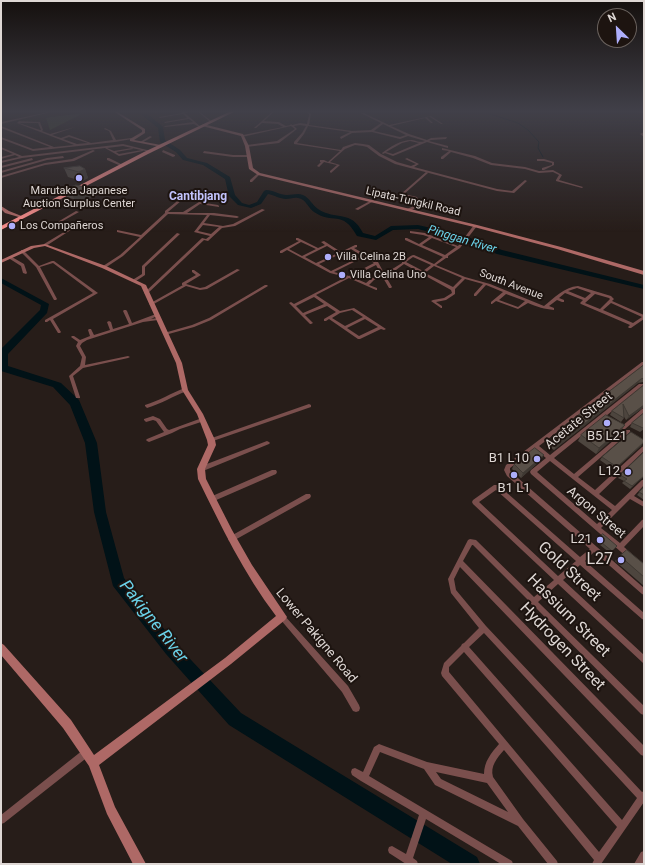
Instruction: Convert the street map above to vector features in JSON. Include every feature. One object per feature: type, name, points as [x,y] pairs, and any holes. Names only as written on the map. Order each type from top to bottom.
[{"type":"highway","points":[[1,228],[148,151]]},
{"type":"street","points":[[11,151],[21,157]]},
{"type":"street","points":[[1,162],[21,157],[75,151]]},
{"type":"street","points":[[1,177],[45,164],[73,160],[93,151]]},
{"type":"street","points":[[114,152],[119,155],[138,151]]},
{"type":"street","points":[[164,151],[174,156]]},
{"type":"street","points":[[248,151],[251,169],[259,174],[251,180]]},
{"type":"street","points":[[329,162],[339,151]]},
{"type":"street","points":[[375,151],[380,155],[411,167],[511,192],[526,181]]},
{"type":"street","points":[[380,155],[384,152],[393,156],[403,151]]},
{"type":"street","points":[[204,152],[234,156],[248,156]]},
{"type":"street","points":[[442,158],[450,152],[474,157],[491,164],[544,171]]},
{"type":"street","points":[[63,153],[63,161]]},
{"type":"street","points":[[1,158],[16,154]]},
{"type":"street","points":[[1,167],[42,155]]},
{"type":"street","points":[[1,172],[46,159],[63,157]]},
{"type":"street","points":[[108,159],[122,165]]},
{"type":"street","points":[[406,159],[418,164],[411,167]]},
{"type":"street","points":[[538,160],[549,161],[553,165],[540,170]]},
{"type":"street","points":[[318,166],[323,161],[339,165],[331,172]]},
{"type":"street","points":[[525,168],[534,171],[557,172],[561,175],[557,180],[582,187]]},
{"type":"street","points":[[408,210],[417,206],[418,202],[416,198],[402,194],[427,173]]},
{"type":"street","name":"Lipata-Tungkil Road","points":[[259,174],[475,226],[559,248],[644,273]]},
{"type":"street","points":[[104,266],[116,260],[140,236],[186,195]]},
{"type":"street","points":[[356,209],[371,202]]},
{"type":"street","points":[[184,213],[199,203],[219,206],[207,214],[196,232],[211,235]]},
{"type":"street","points":[[1,207],[7,212],[22,217]]},
{"type":"street","points":[[146,293],[203,240],[207,240],[221,227],[234,225],[263,210]]},
{"type":"street","points":[[76,225],[58,223],[77,212]]},
{"type":"street","points":[[167,213],[207,214],[237,217]]},
{"type":"street","points":[[1,262],[33,247],[45,245],[76,225],[81,223],[88,225],[95,223]]},
{"type":"street","points":[[202,224],[222,226],[221,227]]},
{"type":"street","points":[[424,272],[447,257],[464,243],[475,226]]},
{"type":"street","points":[[118,231],[140,236]]},
{"type":"street","points":[[411,232],[432,237],[459,247]]},
{"type":"street","points":[[135,280],[144,273],[143,267],[178,234]]},
{"type":"street","points":[[419,245],[432,237]]},
{"type":"street","points":[[406,239],[447,257]]},
{"type":"street","points":[[281,252],[298,240],[318,250]]},
{"type":"street","points":[[323,242],[341,253]]},
{"type":"street","points":[[45,245],[104,266],[143,285],[178,363],[185,390],[202,420],[211,440],[212,445],[201,468]]},
{"type":"street","points":[[304,256],[328,245]]},
{"type":"street","points":[[317,264],[356,246]]},
{"type":"street","points":[[352,248],[377,263],[390,287]]},
{"type":"street","points":[[287,249],[304,256],[331,272],[349,277],[376,289]]},
{"type":"street","points":[[22,252],[38,267],[55,299]]},
{"type":"street","points":[[331,272],[364,256]]},
{"type":"street","name":"South Avenue","points":[[403,262],[413,256],[464,278],[485,284],[542,307],[547,307],[565,291],[577,287],[594,292]]},
{"type":"street","points":[[10,258],[24,265],[25,273]]},
{"type":"street","points":[[38,267],[53,262],[96,293],[46,321]]},
{"type":"street","points":[[367,284],[384,274],[397,270],[403,262],[453,289]]},
{"type":"street","points":[[311,323],[293,304],[315,296],[377,263]]},
{"type":"street","points":[[151,304],[187,285],[200,289],[206,288],[238,270]]},
{"type":"street","points":[[182,287],[182,284],[199,276],[193,271]]},
{"type":"street","points":[[441,307],[432,301],[445,299],[454,293],[453,289],[464,278]]},
{"type":"street","points":[[475,295],[485,284]]},
{"type":"street","points":[[165,334],[193,326],[210,319],[266,286]]},
{"type":"street","points":[[565,291],[600,312],[631,327],[644,317],[610,301],[611,298],[594,292],[583,301]]},
{"type":"street","points":[[506,292],[494,301],[518,308],[528,301]]},
{"type":"street","points":[[315,296],[339,312]]},
{"type":"street","points":[[556,298],[563,301]]},
{"type":"street","points":[[600,312],[610,301]]},
{"type":"street","points":[[303,314],[327,304]]},
{"type":"street","points":[[547,307],[553,309]]},
{"type":"street","points":[[353,309],[383,328],[361,338],[328,319],[339,312],[353,309]]},
{"type":"street","points":[[125,311],[131,325]]},
{"type":"street","points":[[80,342],[157,317]]},
{"type":"street","points":[[344,328],[366,317]]},
{"type":"street","points":[[51,319],[59,332]]},
{"type":"street","points":[[109,322],[112,331]]},
{"type":"street","points":[[90,330],[92,337]]},
{"type":"street","points":[[73,337],[80,342]]},
{"type":"street","points":[[80,342],[78,346],[84,357],[82,367]]},
{"type":"street","points":[[78,397],[71,376],[82,367],[128,357]]},
{"type":"street","points":[[644,363],[508,467],[507,472],[644,592]]},
{"type":"street","name":"Acetate Street","points":[[533,475],[533,472],[642,385]]},
{"type":"street","points":[[147,406],[164,401],[170,395],[185,390]]},
{"type":"street","points":[[211,440],[309,406]]},
{"type":"street","points":[[574,477],[626,429],[644,410]]},
{"type":"street","points":[[604,416],[611,420]]},
{"type":"street","points":[[146,420],[152,418],[158,420],[165,430],[170,432]]},
{"type":"street","points":[[149,440],[202,420]]},
{"type":"street","points":[[617,424],[633,434]]},
{"type":"street","points":[[201,468],[267,443]]},
{"type":"street","points":[[536,447],[616,510]]},
{"type":"street","points":[[595,494],[644,448]]},
{"type":"street","name":"Lower Pakigne Road","points":[[201,468],[201,478],[231,540],[269,602],[345,689],[356,708]]},
{"type":"street","points":[[212,499],[274,472]]},
{"type":"street","name":"Argon Street","points":[[533,475],[638,562]]},
{"type":"street","points":[[597,528],[644,482]]},
{"type":"street","name":"Gold Street","points":[[580,561],[496,487],[475,502],[475,504],[644,660]]},
{"type":"street","points":[[231,540],[308,496]]},
{"type":"street","points":[[630,496],[644,505]]},
{"type":"street","points":[[620,548],[644,522]]},
{"type":"street","name":"Hassium Street","points":[[460,562],[470,542],[474,542],[644,711]]},
{"type":"street","points":[[533,602],[594,548]]},
{"type":"street","points":[[580,561],[644,617]]},
{"type":"street","points":[[460,562],[452,579],[453,590],[484,628],[643,796],[597,862],[446,673],[446,665],[484,628]]},
{"type":"street","name":"Hydrogen Street","points":[[460,562],[644,752]]},
{"type":"street","points":[[93,763],[191,690],[282,617]]},
{"type":"street","points":[[464,646],[622,827]]},
{"type":"street","points":[[1,648],[66,724],[93,763],[111,810],[140,864]]},
{"type":"street","points":[[504,745],[487,766],[486,772],[488,779],[554,864]]},
{"type":"street","points":[[364,778],[378,749],[427,766],[488,779]]},
{"type":"street","points":[[1,820],[86,753]]},
{"type":"street","points":[[427,766],[438,782],[520,822]]},
{"type":"street","points":[[355,772],[422,818],[509,864]]},
{"type":"street","points":[[392,850],[411,862],[414,842],[422,818]]},
{"type":"street","points":[[638,864],[644,855]]},
{"type":"shaded area","points":[[77,191],[98,196],[66,209],[57,201]]},
{"type":"building","points":[[80,166],[85,169],[79,172],[64,168]]},
{"type":"building","points":[[76,185],[93,189],[73,196],[71,192],[65,190]]},
{"type":"building","points":[[644,365],[644,378],[556,446],[549,441],[559,433],[558,431]]},
{"type":"building","points":[[644,385],[644,405],[629,416],[623,404],[624,418],[612,411]]},
{"type":"building","points":[[644,413],[643,428],[632,423]]},
{"type":"building","points":[[606,415],[625,425],[599,448],[581,435]]},
{"type":"building","points":[[631,432],[644,440],[643,443],[617,467],[602,457]]},
{"type":"building","points":[[535,448],[544,455],[523,473],[514,464]]},
{"type":"building","points":[[644,452],[644,476],[632,486],[624,481],[627,479],[620,475]]},
{"type":"building","points":[[644,487],[644,495],[639,492]]},
{"type":"building","points":[[603,534],[617,546],[612,551],[597,539]]},
{"type":"building","points":[[627,550],[644,564],[644,577],[620,556]]},
{"type":"waterway","name":"Pinggan River","points":[[178,151],[185,159],[192,162],[205,164],[228,178],[232,196],[240,204],[249,207],[259,203],[266,192],[285,197],[300,196],[308,201],[315,210],[323,214],[348,219],[356,226],[360,234],[376,238],[391,228],[418,227],[459,237],[500,252],[644,287]]},
{"type":"waterway","points":[[540,151],[543,157]]},
{"type":"waterway","name":"Pakigne River","points":[[1,280],[45,304],[44,311],[3,353],[3,368],[57,385],[75,403],[91,443],[100,512],[118,581],[171,649],[235,719],[470,864]]},
{"type":"place","name":"Marutaka Japanese Auction Surplus Center","points":[[79,178]]},
{"type":"place","name":"Los Compañeros","points":[[12,226]]},
{"type":"place","name":"Villa Celina 2B","points":[[328,257]]},
{"type":"place","name":"Villa Celina Uno","points":[[342,275]]},
{"type":"place","name":"B5 L21","points":[[607,423]]},
{"type":"place","name":"B1 L10","points":[[537,459]]},
{"type":"place","name":"L12","points":[[628,472]]},
{"type":"place","name":"B1 L1","points":[[514,475]]},
{"type":"place","name":"L21","points":[[600,540]]},
{"type":"place","name":"L27","points":[[621,560]]},
{"type":"district","name":"Cantibjang","points":[[198,197]]}]
